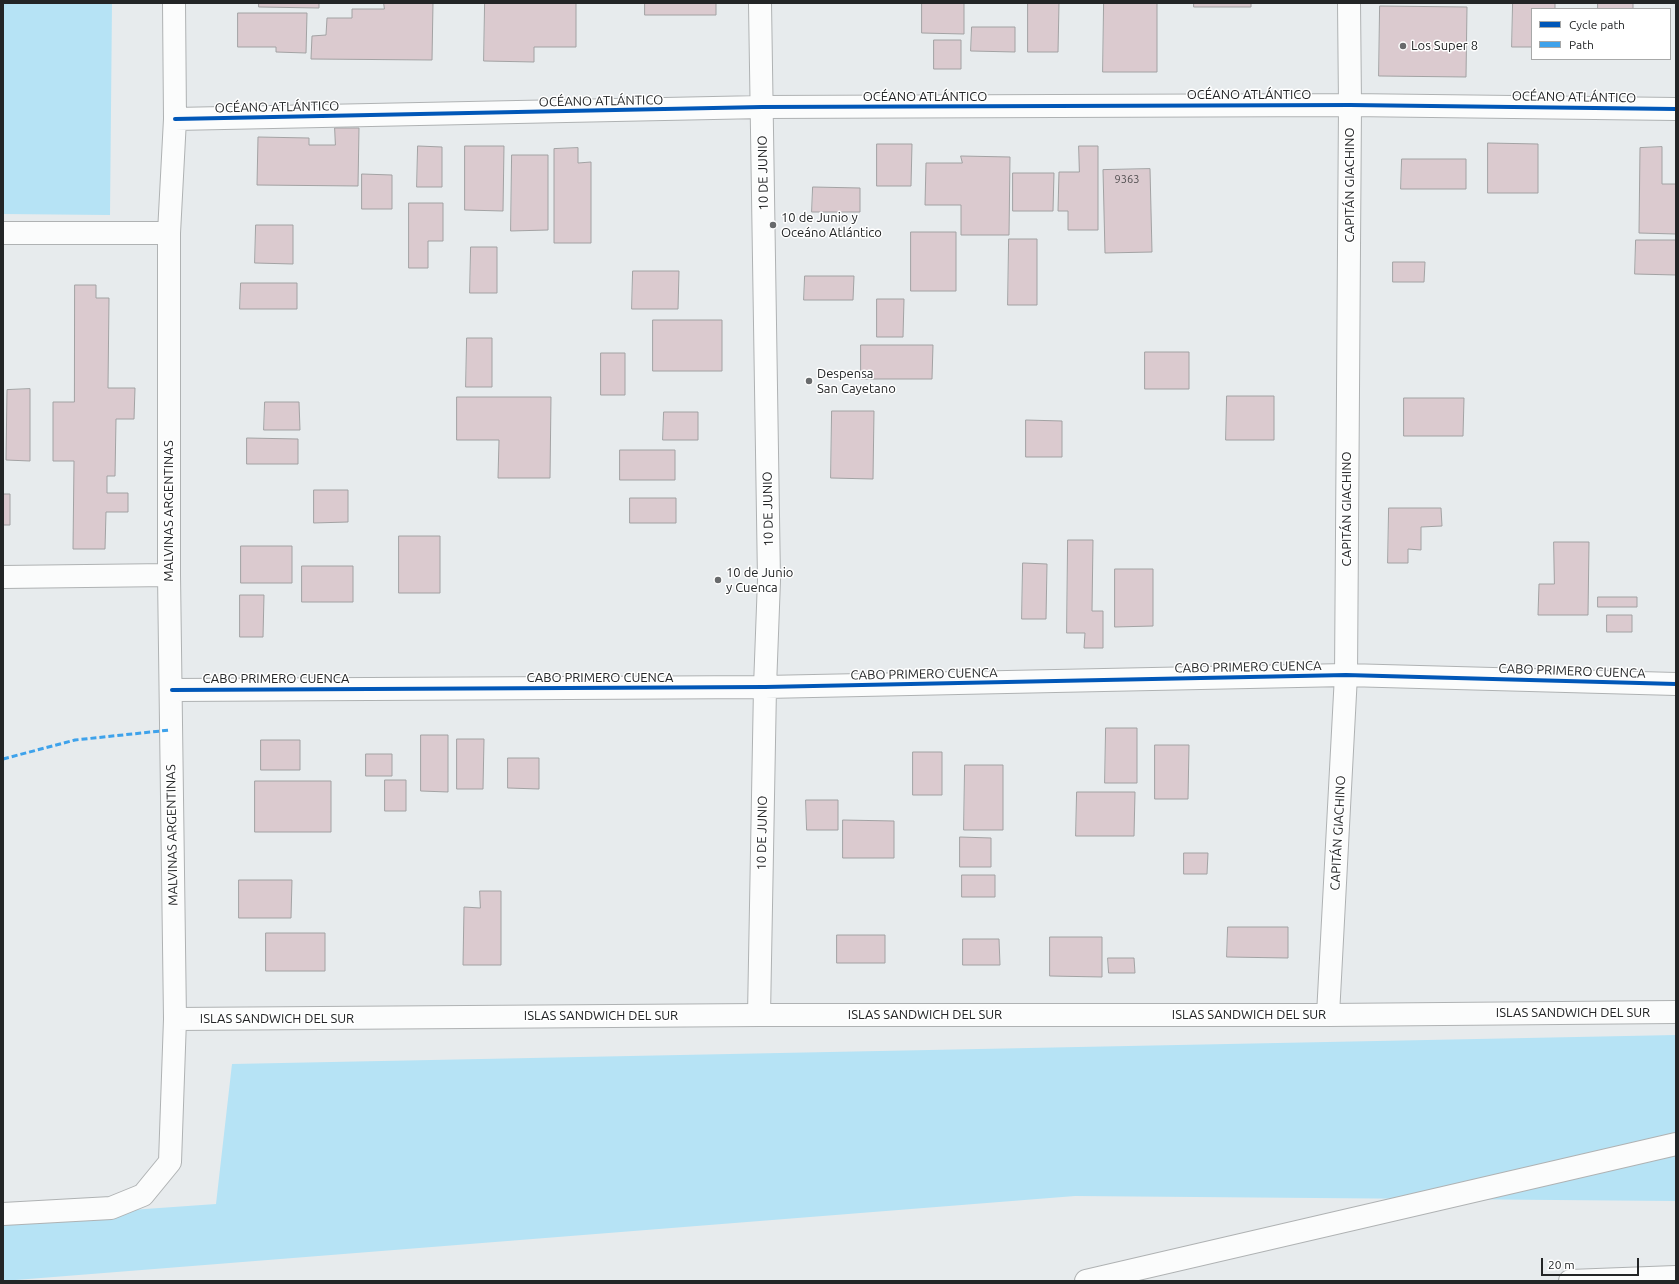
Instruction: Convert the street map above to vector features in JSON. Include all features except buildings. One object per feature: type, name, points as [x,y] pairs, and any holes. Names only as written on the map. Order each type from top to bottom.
[{"type":"main road","name":"MALVINAS ARGENTINAS","points":[[3,1214],[111,1208],[143,1195],[170,1162],[175,1019],[172,690],[169,575],[169,233],[175,119],[174,3]]},
{"type":"main road","name":"10 DE JUNIO","points":[[759,1015],[765,687],[769,580],[760,3]]},
{"type":"main road","name":"CAPITÁN GIACHINO","points":[[1328,1015],[1346,675],[1350,105],[1349,3]]},
{"type":"main road","name":"OCÉANO ATLÁNTICO","points":[[175,119],[762,108],[1350,105],[1676,109]]},
{"type":"main road","points":[[3,233],[169,233]]},
{"type":"main road","points":[[3,577],[169,575]]},
{"type":"main road","name":"CABO PRIMERO CUENCA","points":[[172,690],[765,687],[1346,675],[1676,684]]},
{"type":"main road","name":"ISLAS SANDWICH DEL SUR","points":[[175,1019],[759,1015],[1328,1015],[1676,1012]]},
{"type":"main road","points":[[1086,1281],[1676,1144]]},
{"type":"main road","points":[[1570,1281],[1676,1277]]},
{"type":"shaded area","points":[[3,3],[112,3],[110,215],[3,214]]},
{"type":"shaded area","points":[[1676,1035],[1676,1201],[1075,1196],[3,1281],[3,1219],[216,1204],[232,1064]]},
{"type":"marked path","points":[[3,759],[75,740],[170,730]]},
{"type":"cycle path","points":[[175,119],[762,107],[1350,105],[1676,109]]},
{"type":"cycle path","points":[[172,690],[765,687],[1346,675],[1676,684]]},
{"type":"place","name":"Los Super 8","points":[[1403,46]]},
{"type":"place","name":"10 de Junio y Oceáno Atlántico","points":[[773,225]]},
{"type":"place","name":"Despensa San Cayetano","points":[[809,381]]},
{"type":"place","name":"10 de Junio y Cuenca","points":[[718,580]]}]
